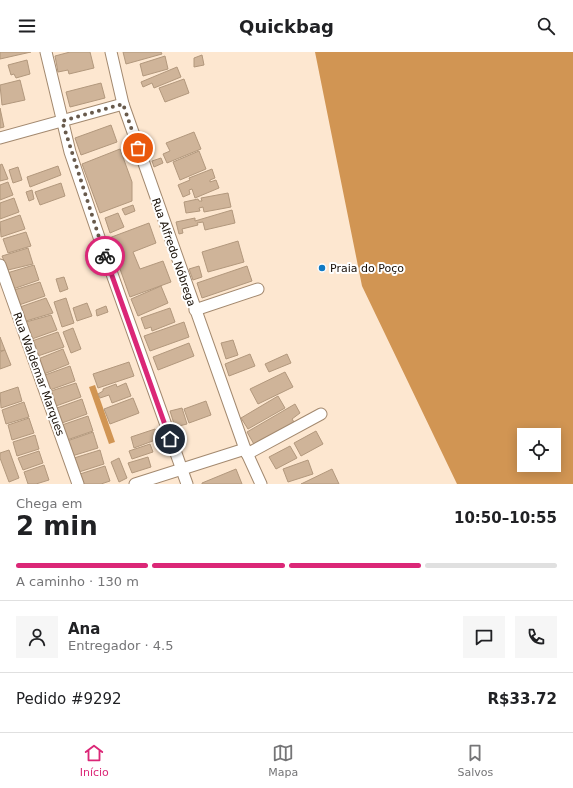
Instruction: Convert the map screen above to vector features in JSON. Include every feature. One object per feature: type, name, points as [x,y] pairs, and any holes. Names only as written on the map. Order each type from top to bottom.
[{"type":"street","points":[[46,52],[62,121],[102,246],[180,469],[187,484]]},
{"type":"street","name":"Rua Alfredo Nóbrega","points":[[111,52],[123,104],[246,452],[261,484]]},
{"type":"street","points":[[0,138],[123,104]]},
{"type":"street","name":"Rua Waldemar Marques","points":[[0,265],[78,484]]},
{"type":"street","points":[[195,310],[258,289]]},
{"type":"street","points":[[135,484],[180,469],[246,452],[321,414]]},
{"type":"shaded area","points":[[315,52],[573,52],[573,484],[457,484],[362,286]]},
{"type":"shaded area","points":[[95,385],[115,442],[109,444],[89,387]]},
{"type":"building","points":[[0,52],[31,52],[0,59]]},
{"type":"building","points":[[70,52],[90,52],[94,68],[69,74],[68,70],[58,72],[55,56]]},
{"type":"building","points":[[123,52],[161,52],[162,54],[126,64]]},
{"type":"building","points":[[202,55],[204,65],[194,67],[194,58]]},
{"type":"building","points":[[165,56],[168,69],[143,76],[140,64]]},
{"type":"building","points":[[27,60],[30,74],[16,78],[14,74],[11,75],[8,65]]},
{"type":"building","points":[[177,67],[181,77],[154,88],[152,83],[143,87],[141,82]]},
{"type":"building","points":[[184,79],[189,93],[165,102],[159,88]]},
{"type":"building","points":[[20,80],[25,100],[2,105],[0,85]]},
{"type":"building","points":[[101,83],[105,98],[70,107],[66,92]]},
{"type":"building","points":[[0,108],[4,127],[0,128]]},
{"type":"building","points":[[111,125],[117,142],[81,155],[75,138]]},
{"type":"building","points":[[194,132],[201,149],[167,163],[163,154],[170,151],[166,143]]},
{"type":"building","points":[[120,149],[132,182],[132,201],[100,213],[82,164]]},
{"type":"building","points":[[199,151],[206,169],[180,180],[173,162]]},
{"type":"building","points":[[161,158],[163,163],[154,167],[152,161]]},
{"type":"building","points":[[2,164],[8,179],[0,181],[0,165]]},
{"type":"building","points":[[58,166],[61,175],[30,187],[27,177]]},
{"type":"building","points":[[18,167],[22,180],[13,183],[9,170]]},
{"type":"building","points":[[212,169],[215,178],[210,180],[210,182],[216,180],[219,188],[195,198],[192,189],[189,190],[190,194],[183,197],[178,185],[190,180],[189,178]]},
{"type":"building","points":[[8,182],[13,195],[0,200],[0,185]]},
{"type":"building","points":[[61,183],[65,196],[40,205],[35,192]]},
{"type":"building","points":[[32,190],[34,199],[29,201],[26,192]]},
{"type":"building","points":[[228,193],[231,207],[204,212],[203,207],[199,208],[200,211],[186,213],[184,202],[198,199],[199,201],[202,201],[201,198]]},
{"type":"building","points":[[14,198],[19,212],[0,219],[0,203]]},
{"type":"building","points":[[133,205],[135,211],[125,215],[122,209]]},
{"type":"building","points":[[232,210],[235,223],[205,230],[203,222],[197,223],[198,225],[182,229],[183,233],[179,234],[176,222],[195,218],[195,221]]},
{"type":"building","points":[[118,213],[124,227],[110,233],[105,218]]},
{"type":"building","points":[[20,215],[25,229],[1,237],[0,222]]},
{"type":"building","points":[[149,223],[156,243],[133,252],[140,269],[163,261],[171,282],[130,297],[109,238]]},
{"type":"building","points":[[26,232],[31,246],[8,253],[3,239]]},
{"type":"building","points":[[238,241],[244,262],[208,272],[202,252]]},
{"type":"building","points":[[28,248],[33,264],[8,270],[2,256]]},
{"type":"building","points":[[34,265],[39,280],[13,289],[7,273]]},
{"type":"building","points":[[199,266],[202,277],[193,280],[189,269]]},
{"type":"building","points":[[247,266],[252,281],[202,298],[197,283]]},
{"type":"building","points":[[64,277],[68,289],[60,292],[56,279]]},
{"type":"building","points":[[40,282],[45,296],[19,305],[14,290]]},
{"type":"building","points":[[161,286],[168,303],[138,316],[131,299]]},
{"type":"building","points":[[46,298],[53,313],[26,321],[20,307]]},
{"type":"building","points":[[66,298],[74,323],[62,327],[54,302]]},
{"type":"building","points":[[87,303],[92,316],[77,321],[73,308]]},
{"type":"building","points":[[106,306],[108,312],[97,316],[96,310]]},
{"type":"building","points":[[170,308],[175,322],[152,331],[151,327],[145,329],[141,318]]},
{"type":"building","points":[[51,315],[57,330],[32,339],[26,322]]},
{"type":"building","points":[[184,322],[189,337],[150,351],[144,336]]},
{"type":"building","points":[[73,328],[81,349],[71,353],[63,332]]},
{"type":"building","points":[[58,332],[64,347],[38,356],[32,341]]},
{"type":"building","points":[[0,337],[5,350],[0,351]]},
{"type":"building","points":[[233,340],[238,355],[226,359],[221,343]]},
{"type":"building","points":[[189,343],[194,356],[158,370],[153,357]]},
{"type":"building","points":[[63,349],[69,364],[44,374],[38,359]]},
{"type":"building","points":[[5,350],[11,365],[0,369],[0,352]]},
{"type":"building","points":[[250,354],[255,366],[229,376],[225,364]]},
{"type":"building","points":[[287,354],[291,363],[269,372],[265,364]]},
{"type":"building","points":[[129,362],[134,376],[98,388],[93,374]]},
{"type":"building","points":[[70,366],[75,381],[50,390],[45,375]]},
{"type":"building","points":[[285,372],[293,387],[258,404],[250,389]]},
{"type":"building","points":[[76,383],[81,397],[56,406],[51,391]]},
{"type":"building","points":[[126,383],[131,396],[112,403],[109,395],[100,398],[98,394],[103,391],[103,389],[116,384],[117,387]]},
{"type":"building","points":[[18,387],[22,401],[1,408],[0,393]]},
{"type":"building","points":[[278,396],[285,408],[248,429],[241,418]]},
{"type":"building","points":[[133,398],[139,413],[110,424],[104,409]]},
{"type":"building","points":[[82,399],[87,414],[62,423],[57,408]]},
{"type":"building","points":[[206,401],[211,415],[189,423],[184,409]]},
{"type":"building","points":[[24,402],[29,417],[6,424],[2,410]]},
{"type":"building","points":[[295,404],[300,413],[292,419],[294,422],[255,446],[247,432]]},
{"type":"building","points":[[182,408],[187,424],[175,427],[170,411]]},
{"type":"building","points":[[88,416],[93,431],[67,440],[62,425]]},
{"type":"building","points":[[29,418],[34,433],[12,440],[8,425]]},
{"type":"building","points":[[155,429],[158,439],[134,448],[131,437]]},
{"type":"building","points":[[316,431],[323,444],[301,456],[294,443]]},
{"type":"building","points":[[93,432],[98,448],[72,456],[67,441]]},
{"type":"building","points":[[35,435],[39,449],[17,456],[13,442]]},
{"type":"building","points":[[150,444],[153,452],[132,459],[129,451]]},
{"type":"building","points":[[290,446],[297,458],[276,469],[269,457]]},
{"type":"building","points":[[9,450],[19,478],[9,482],[0,458],[0,453]]},
{"type":"building","points":[[100,450],[104,464],[79,472],[74,458]]},
{"type":"building","points":[[39,451],[43,463],[23,470],[18,458]]},
{"type":"building","points":[[148,457],[151,467],[132,473],[128,463]]},
{"type":"building","points":[[119,458],[127,478],[119,482],[111,462]]},
{"type":"building","points":[[308,460],[313,474],[288,482],[283,469]]},
{"type":"building","points":[[44,465],[49,480],[36,484],[28,484],[24,472]]},
{"type":"building","points":[[105,466],[110,481],[101,484],[83,484],[80,474]]},
{"type":"building","points":[[236,469],[242,484],[202,484],[202,483]]},
{"type":"building","points":[[332,469],[339,484],[301,484]]},
{"type":"way so far","points":[[105,256],[70,152],[62,121],[123,104],[138,148]]},
{"type":"place","name":"Praia do Poço","points":[[322,268]]},
{"type":"route","points":[[105,256],[170,439]]}]
